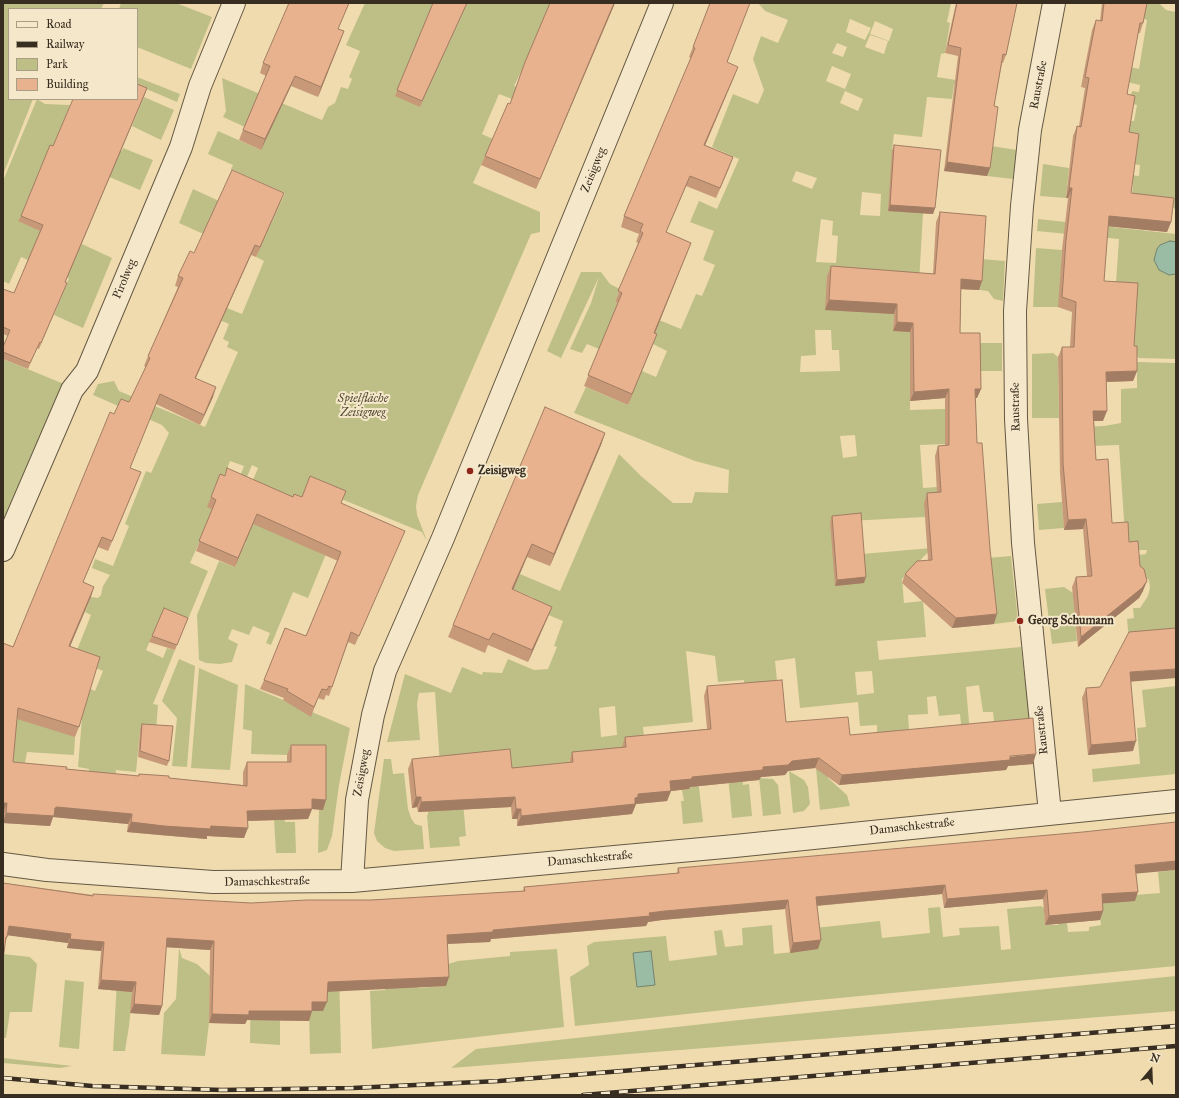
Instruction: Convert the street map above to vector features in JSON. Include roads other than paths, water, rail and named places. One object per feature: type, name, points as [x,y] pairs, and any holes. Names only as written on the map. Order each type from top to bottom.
[{"type":"street","name":"Pirolweg","points":[[3,550],[72,390],[87,371],[90,364],[181,147],[200,86],[234,3]]},
{"type":"street","name":"Zeisigweg","points":[[352,881],[354,832],[361,775],[373,715],[386,671],[443,538],[662,3]]},
{"type":"street","name":"Raustraße","points":[[1050,813],[1023,543],[1016,419],[1015,311],[1022,206],[1030,130],[1054,3]]},
{"type":"street","name":"Damaschkestraße","points":[[3,864],[47,870],[213,882],[352,881],[735,846],[1176,801]]},
{"type":"railway","points":[[3,1078],[92,1086],[222,1090],[353,1088],[499,1081],[1176,1026]]},
{"type":"railway","points":[[583,1095],[1176,1046]]},
{"type":"place","name":"Zeisigweg","points":[[470,471]]},
{"type":"place","name":"Georg Schumann","points":[[1020,621]]},
{"type":"park label","name":"Spielfläche Zeisigweg","points":[[363,406]]}]
